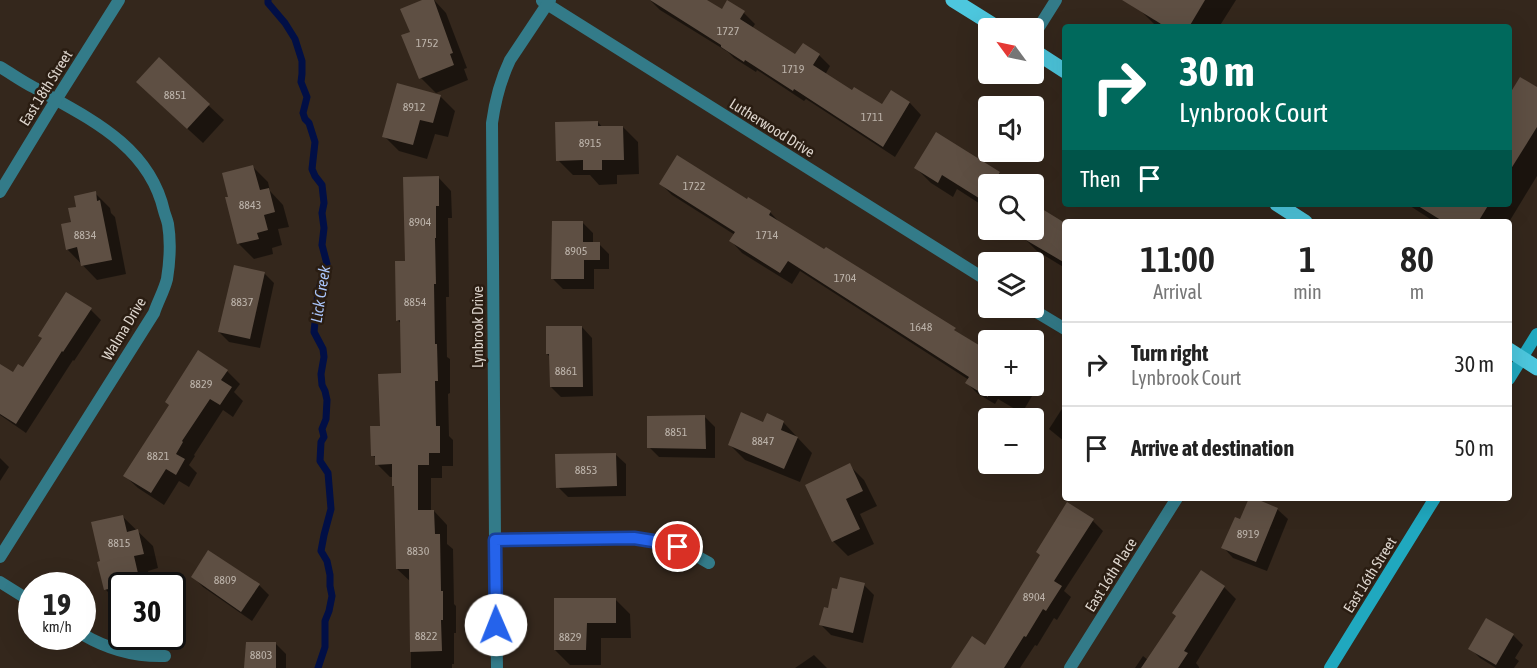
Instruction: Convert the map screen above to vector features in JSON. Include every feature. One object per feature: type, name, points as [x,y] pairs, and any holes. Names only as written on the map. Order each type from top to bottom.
[{"type":"main road","points":[[953,0],[982,18]]},
{"type":"main road","points":[[1044,57],[1062,68]]},
{"type":"main road","points":[[1282,207],[1300,219]]},
{"type":"main road","points":[[1515,354],[1537,368]]},
{"type":"street","name":"East 18th Street","points":[[0,192],[119,0]]},
{"type":"street","points":[[1044,20],[1056,0]]},
{"type":"street","name":"Lutherwood Drive","points":[[546,1],[978,275]]},
{"type":"street","name":"Lynbrook Drive","points":[[497,668],[492,123],[495,101],[505,70],[546,1]]},
{"type":"street","name":"Walma Drive","points":[[0,67],[114,135],[140,161],[163,205],[168,223],[170,260],[166,284],[154,313],[0,557]]},
{"type":"street","points":[[1044,316],[1062,327]]},
{"type":"street","points":[[1515,354],[1537,334]]},
{"type":"street","name":"East 16th Place","points":[[1070,668],[1175,501]]},
{"type":"street","name":"East 16th Street","points":[[1330,668],[1433,501]]},
{"type":"street","points":[[495,540],[628,538],[650,540],[686,550],[710,563]]},
{"type":"street","points":[[0,582],[18,593]]},
{"type":"street","points":[[96,641],[127,653],[165,656]]},
{"type":"building","points":[[422,0],[434,0],[453,53],[450,54],[454,65],[419,79],[401,35],[410,32],[400,9]]},
{"type":"building","points":[[650,0],[707,0],[722,9],[727,0],[745,11],[740,19],[795,54],[803,43],[820,54],[813,65],[852,90],[854,87],[882,104],[891,90],[910,102],[883,147],[794,89],[793,91],[745,60],[744,62]]},
{"type":"building","points":[[1122,0],[1205,0],[1191,24],[1161,24]]},
{"type":"building","points":[[159,57],[210,104],[187,129],[136,82]]},
{"type":"building","points":[[1520,77],[1537,87],[1537,127],[1512,167],[1512,90]]},
{"type":"building","points":[[397,83],[441,95],[433,123],[420,120],[413,145],[382,137]]},
{"type":"building","points":[[598,121],[598,126],[623,126],[624,160],[602,160],[602,170],[583,170],[583,160],[556,161],[555,122]]},
{"type":"building","points":[[936,132],[978,158],[978,162],[984,162],[1000,172],[999,174],[978,174],[978,198],[942,175],[938,183],[914,168]]},
{"type":"building","points":[[677,155],[747,199],[748,197],[771,211],[769,215],[824,249],[826,247],[956,328],[954,330],[978,345],[978,391],[965,383],[969,377],[788,261],[780,273],[729,241],[735,232],[659,184]]},
{"type":"building","points":[[253,165],[260,190],[269,188],[275,212],[264,215],[268,230],[257,233],[259,239],[237,244],[225,197],[228,197],[222,173]]},
{"type":"building","points":[[439,176],[439,206],[436,206],[435,238],[436,284],[434,284],[438,381],[435,381],[436,426],[440,426],[440,453],[429,453],[429,465],[418,465],[418,510],[434,510],[435,534],[440,534],[441,591],[443,591],[442,651],[410,652],[409,569],[396,569],[392,464],[375,465],[375,456],[371,456],[370,426],[380,426],[378,374],[401,373],[400,320],[396,321],[395,261],[405,261],[403,177]]},
{"type":"building","points":[[96,191],[97,201],[100,200],[112,260],[81,266],[77,247],[66,250],[61,224],[71,222],[68,208],[76,207],[74,196]]},
{"type":"building","points":[[1420,207],[1487,207],[1480,219],[1439,219]]},
{"type":"building","points":[[1044,210],[1062,221],[1062,261],[1026,240],[1044,240]]},
{"type":"building","points":[[552,221],[583,221],[583,242],[600,242],[600,260],[584,260],[584,279],[551,279]]},
{"type":"building","points":[[234,265],[265,272],[250,339],[218,332]]},
{"type":"building","points":[[66,292],[92,308],[16,424],[0,414],[0,364],[13,372],[18,364],[23,367],[42,338],[38,336]]},
{"type":"building","points":[[546,326],[582,326],[583,387],[550,387],[549,354],[546,354]]},
{"type":"building","points":[[198,350],[228,370],[221,380],[232,387],[220,405],[210,399],[176,454],[185,459],[176,475],[166,469],[151,493],[123,476],[169,405],[165,402]]},
{"type":"building","points":[[741,412],[763,422],[767,413],[784,421],[781,430],[798,437],[784,469],[728,445]]},
{"type":"building","points":[[705,415],[706,449],[647,448],[647,416]]},
{"type":"building","points":[[616,453],[617,486],[556,488],[555,454]]},
{"type":"building","points":[[850,463],[863,491],[846,499],[860,529],[832,542],[805,485]]},
{"type":"building","points":[[1248,501],[1261,501],[1278,508],[1256,562],[1221,548],[1235,517],[1240,519]]},
{"type":"building","points":[[1067,502],[1094,519],[1054,581],[1062,586],[1046,611],[1043,609],[1004,668],[951,668],[972,636],[985,645],[1040,555],[1036,552]]},
{"type":"building","points":[[123,515],[127,532],[138,529],[144,554],[134,556],[138,572],[108,572],[108,589],[104,590],[97,562],[100,561],[91,522]]},
{"type":"building","points":[[208,550],[260,584],[241,612],[191,577]]},
{"type":"building","points":[[1201,570],[1225,586],[1184,651],[1188,653],[1178,668],[1141,668],[1176,616],[1172,613]]},
{"type":"building","points":[[840,577],[865,583],[853,633],[819,625],[824,607],[828,608],[832,588],[837,589]]},
{"type":"building","points":[[554,598],[616,598],[616,623],[587,623],[586,650],[554,650]]},
{"type":"building","points":[[1486,618],[1514,634],[1496,665],[1468,649]]},
{"type":"building","points":[[246,642],[276,642],[276,668],[244,668]]},
{"type":"waterway","name":"Lick Creek","points":[[268,0],[295,39],[302,61],[301,82],[307,97],[303,113],[315,142],[312,169],[322,185],[324,203],[322,245],[327,264],[318,292],[314,332],[323,349],[321,374],[327,400],[320,461],[328,473],[331,509],[321,551],[327,561],[332,596],[325,621],[325,647],[318,668]]},
{"type":"route","points":[[496,625],[495,540],[634,538],[678,547]]}]
